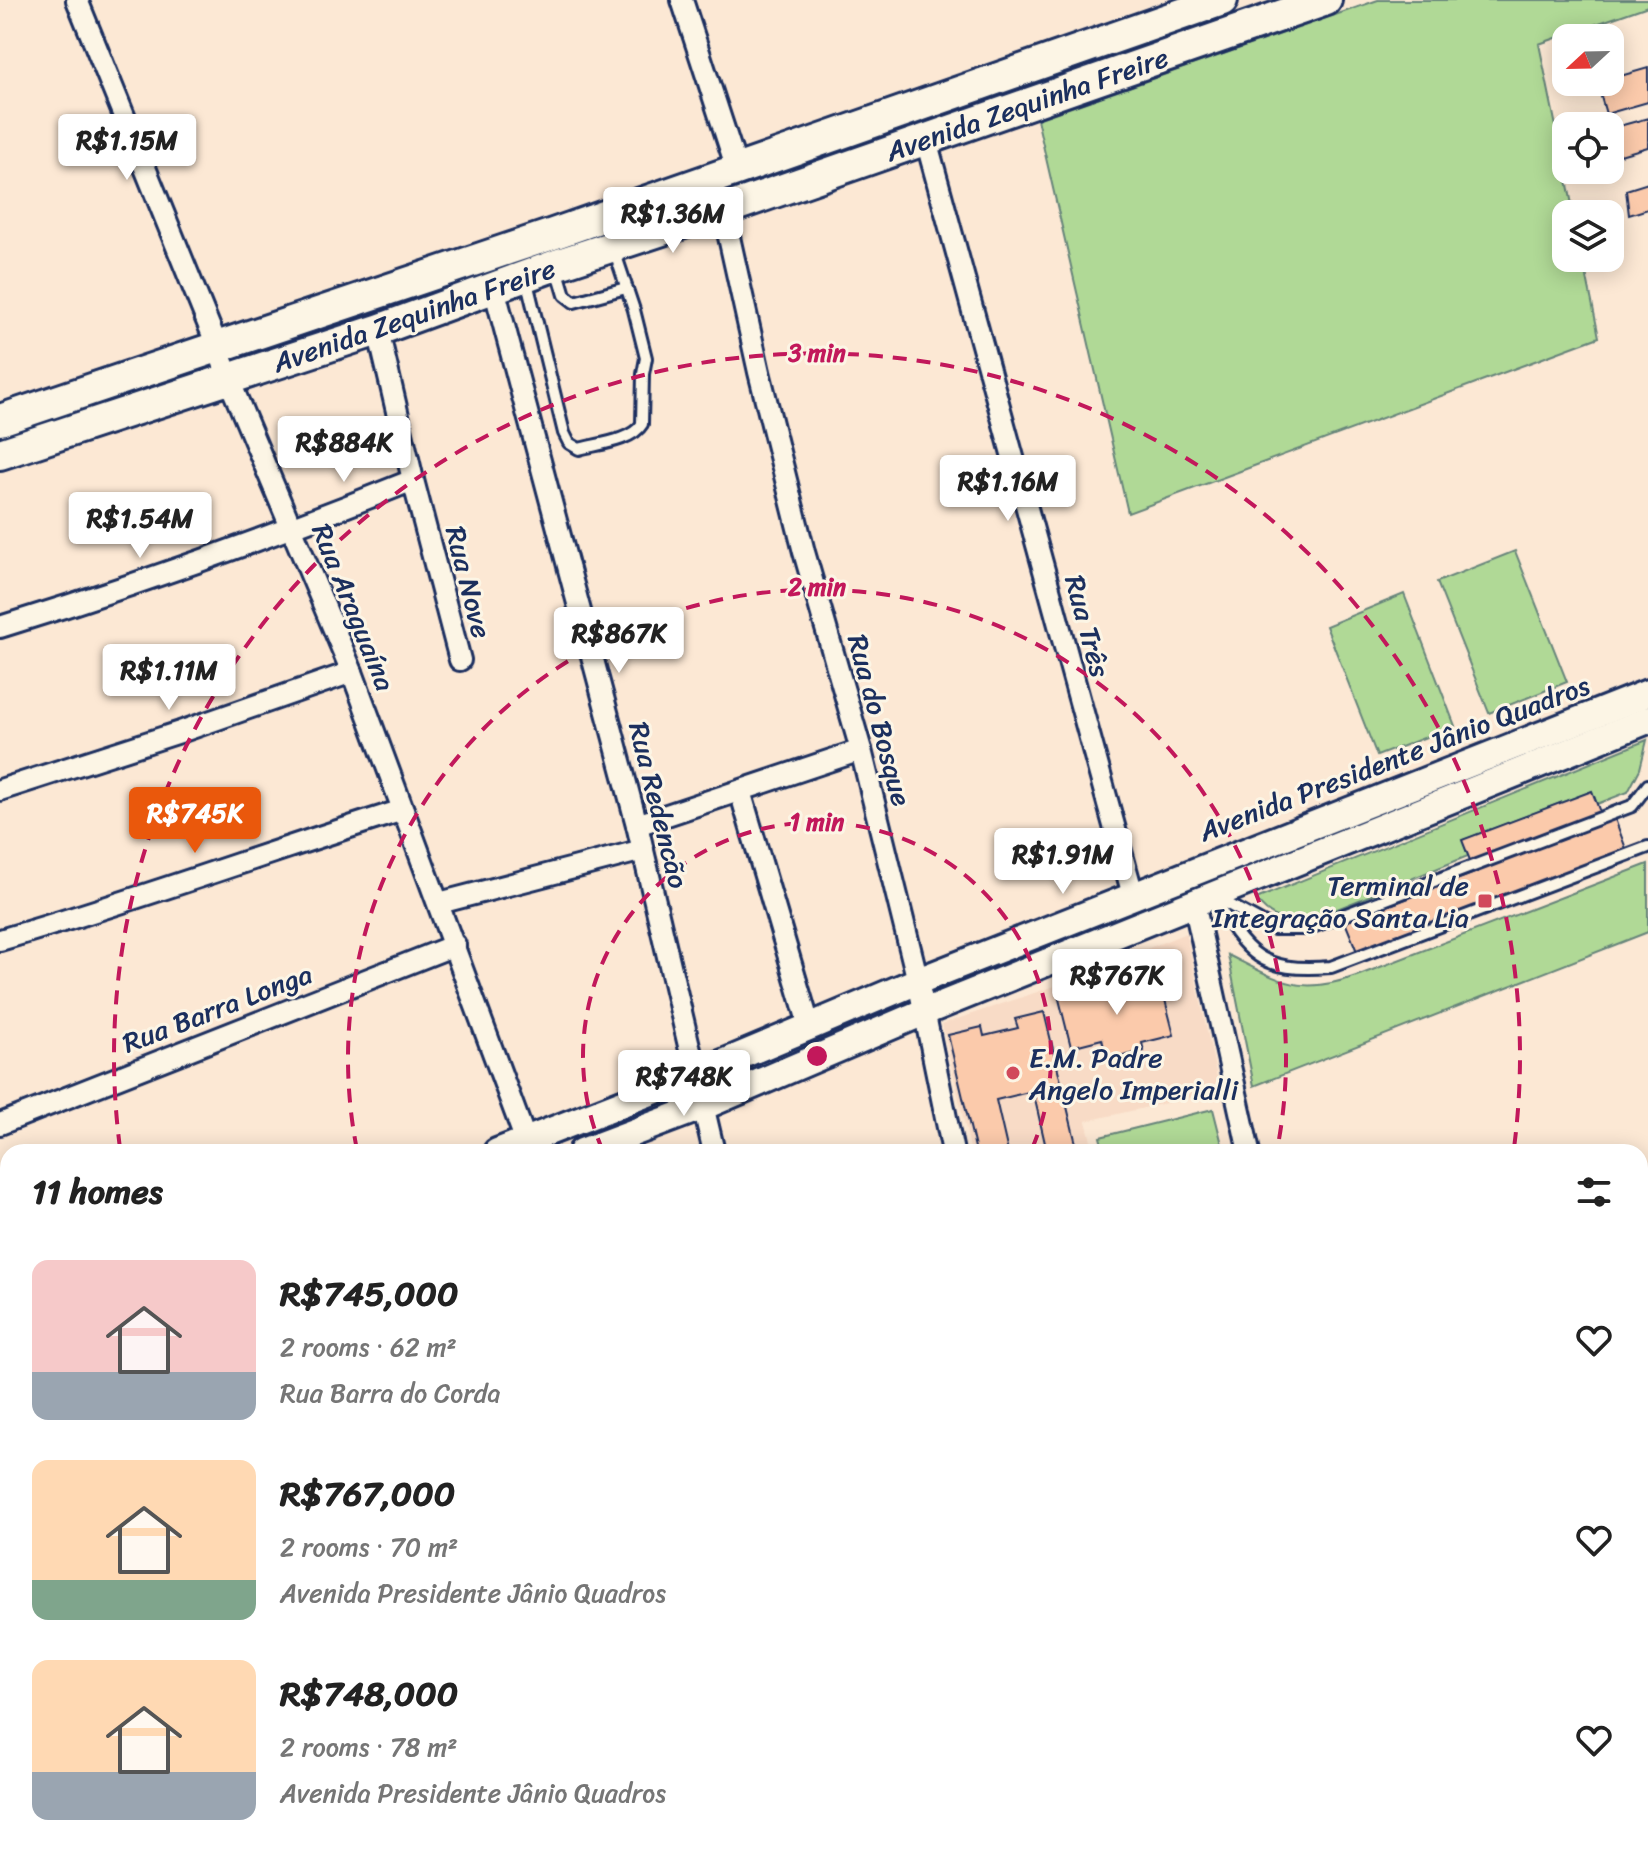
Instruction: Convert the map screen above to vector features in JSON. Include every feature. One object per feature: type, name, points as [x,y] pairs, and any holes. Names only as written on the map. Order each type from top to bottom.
[{"type":"main road","name":"Avenida Zequinha Freire","points":[[0,420],[550,235],[1222,0]]},
{"type":"main road","name":"Avenida Zequinha Freire","points":[[0,454],[378,330],[556,265],[1326,0]]},
{"type":"main road","points":[[550,235],[556,265]]},
{"type":"street","name":"Rua Araguaína","points":[[77,0],[229,380],[352,672],[527,1144]]},
{"type":"street","points":[[682,0],[737,169]]},
{"type":"street","name":"Rua Três","points":[[926,140],[1133,895]]},
{"type":"street","name":"Rua do Bosque","points":[[723,210],[804,552],[861,750],[918,981],[951,1144]]},
{"type":"street","name":"Rua Redencão","points":[[494,288],[637,825],[712,1144]]},
{"type":"street","name":"Rua Nove","points":[[378,330],[460,660]]},
{"type":"street","points":[[0,627],[120,590],[292,530],[413,480]]},
{"type":"street","points":[[0,790],[352,672]]},
{"type":"street","name":"Avenida Presidente Jânio Quadros","points":[[533,1144],[809,1025],[1215,862],[1644,704]]},
{"type":"street","name":"Avenida Presidente Jânio Quadros","points":[[603,1144],[704,1106],[924,1012],[1203,899],[1644,704]]},
{"type":"street","points":[[637,825],[861,750]]},
{"type":"street","points":[[740,791],[809,1025]]},
{"type":"street","points":[[0,940],[114,907],[294,844],[403,810]]},
{"type":"street","points":[[439,903],[643,850]]},
{"type":"street","points":[[1215,862],[1203,899],[1248,1144]]},
{"type":"street","name":"Rua Barra Longa","points":[[0,1124],[455,945]]},
{"type":"lane","points":[[526,276],[569,443],[579,449],[629,435],[642,424],[646,358],[613,246]]},
{"type":"lane","points":[[556,265],[565,295],[574,302],[626,288]]},
{"type":"lane","points":[[1203,899],[1274,929],[1307,929],[1632,806],[1648,785]]},
{"type":"lane","points":[[1203,899],[1262,961],[1297,969],[1331,967],[1648,847]]},
{"type":"shaded area","points":[[1186,933],[1220,1091],[1086,1121],[1092,1144],[969,1144],[942,1024],[1052,987]]},
{"type":"green space","points":[[1378,0],[1648,0],[1648,6],[1596,24],[1552,24],[1552,39],[1539,44],[1553,112],[1552,184],[1568,184],[1571,200],[1552,200],[1552,272],[1586,272],[1599,337],[1128,513],[1037,119]]},
{"type":"green space","points":[[1515,551],[1567,682],[1489,713],[1437,582]]},
{"type":"green space","points":[[1404,594],[1455,726],[1377,756],[1326,626]]},
{"type":"green space","points":[[1647,740],[1640,769],[1628,792],[1597,804],[1592,791],[1463,840],[1468,856],[1310,920],[1294,922],[1279,918],[1256,899]]},
{"type":"green space","points":[[1648,864],[1648,932],[1254,1086],[1228,955],[1293,984],[1323,985],[1362,974]]},
{"type":"green space","points":[[1213,1109],[1222,1144],[1102,1144],[1100,1137]]},
{"type":"building","points":[[1648,68],[1648,102],[1605,112],[1601,96],[1624,96],[1624,75]]},
{"type":"building","points":[[1648,118],[1648,147],[1624,154],[1624,125]]},
{"type":"building","points":[[1648,183],[1648,209],[1629,215],[1626,190]]},
{"type":"building","points":[[1592,791],[1601,815],[1512,849],[1515,857],[1615,819],[1629,857],[1360,959],[1345,922],[1475,873],[1462,840]]},
{"type":"building","points":[[1125,979],[1127,989],[1160,980],[1174,1035],[1142,1043],[1144,1051],[1107,1060],[1102,1039],[1071,1047],[1058,995]]},
{"type":"building","points":[[1044,1012],[1076,1144],[1045,1144],[1033,1091],[996,1100],[1006,1144],[974,1144],[948,1035],[982,1027],[984,1036],[1018,1028],[1015,1019]]},
{"type":"place","name":"Terminal de Integração Santa Lia","points":[[1485,901]]},
{"type":"place","name":"E.M. Padre Angelo Imperialli","points":[[1013,1073]]}]
